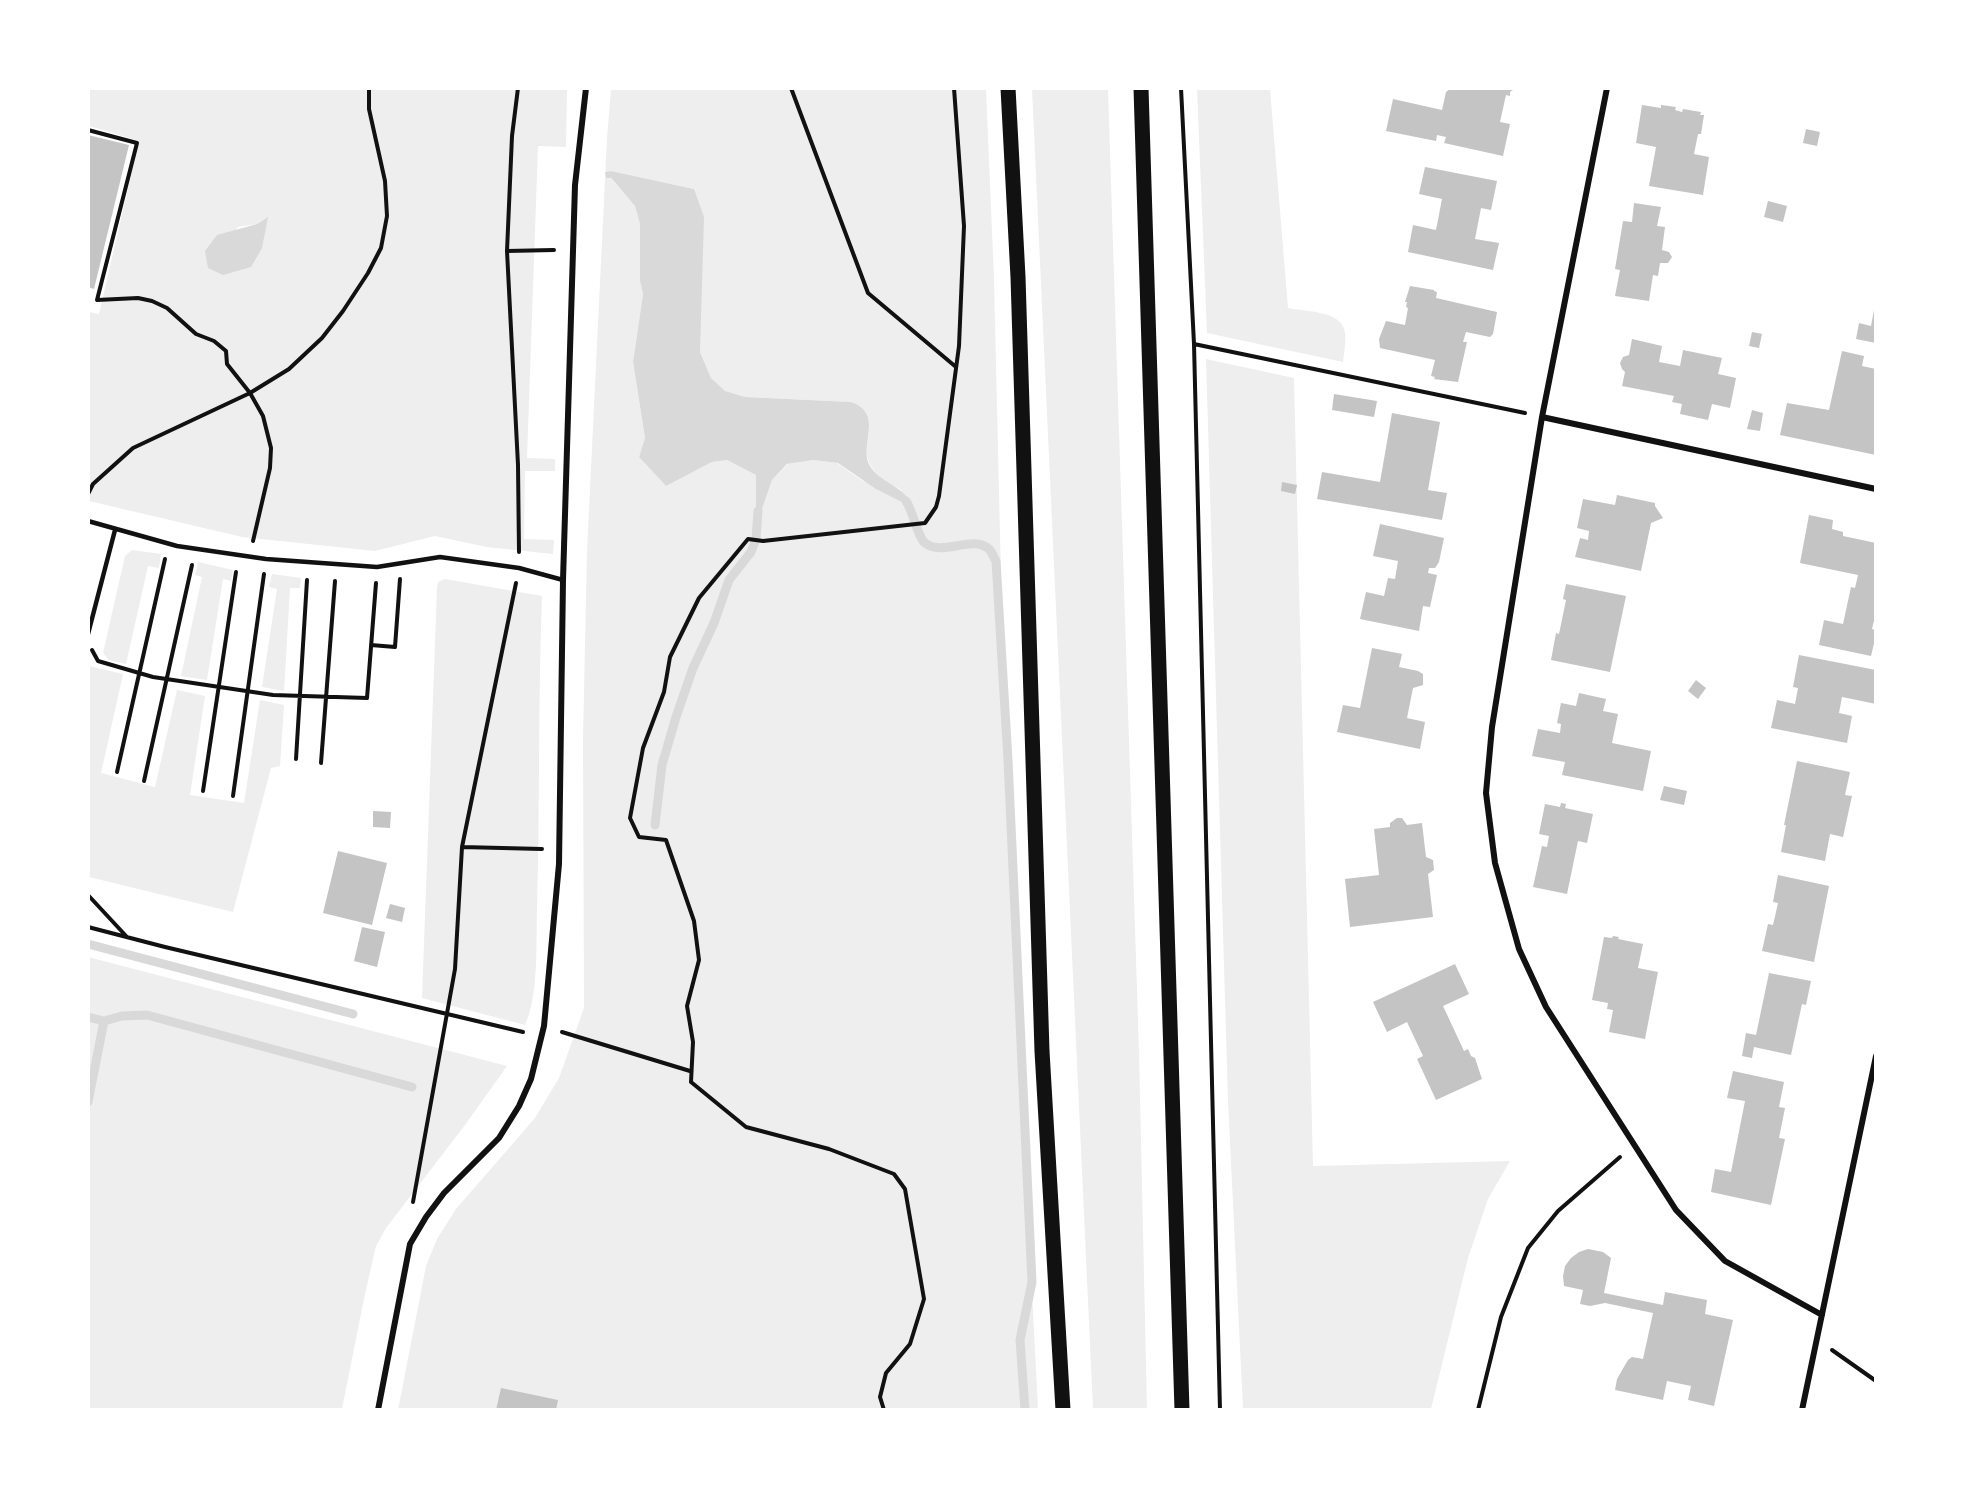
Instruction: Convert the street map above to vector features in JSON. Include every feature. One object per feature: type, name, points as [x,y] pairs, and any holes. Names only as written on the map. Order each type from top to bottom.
[{"type":"main road","points":[[1008,88],[1018,289],[1042,1051],[1063,1410]]},
{"type":"main road","points":[[1141,88],[1182,1410]]},
{"type":"street","points":[[378,1410],[410,1244],[444,1193],[499,1138],[519,1106],[531,1079],[544,1026],[560,849],[563,580],[575,185],[586,88]]},
{"type":"street","points":[[1607,88],[1542,417],[1492,727],[1486,793],[1495,863],[1519,949],[1546,1007],[1676,1210],[1725,1261],[1822,1315]]},
{"type":"street","points":[[1542,417],[1875,489]]},
{"type":"street","points":[[1802,1410],[1875,1056]]},
{"type":"lane","points":[[88,521],[168,544],[266,559],[377,567],[440,557],[519,568],[563,580]]},
{"type":"lane","points":[[88,634],[115,530]]},
{"type":"path","points":[[88,494],[93,484],[133,448],[250,393],[289,369],[322,338],[368,273],[381,248],[387,216],[385,181],[369,109],[369,88]]},
{"type":"path","points":[[412,1206],[455,969],[462,847],[519,568],[518,465],[507,251],[512,136],[518,88]]},
{"type":"path","points":[[791,88],[868,293],[956,368]]},
{"type":"path","points":[[885,1410],[880,1397],[886,1373],[910,1344],[924,1299],[905,1189],[894,1174],[829,1149],[746,1127],[691,1082],[693,1042],[687,1006],[699,960],[694,921],[666,840],[639,837],[630,818],[643,748],[664,692],[670,657],[699,598],[748,540],[763,541],[926,523],[936,507],[956,368],[964,226],[954,88]]},
{"type":"path","points":[[1181,88],[1194,344],[1220,1410]]},
{"type":"path","points":[[88,130],[137,142],[97,300],[138,298],[167,308],[196,334],[214,341],[226,351],[227,364],[250,393],[263,416],[271,448],[270,468],[255,527],[251,557]]},
{"type":"path","points":[[507,251],[573,250]]},
{"type":"path","points":[[1194,344],[1542,417]]},
{"type":"path","points":[[117,772],[168,544]]},
{"type":"path","points":[[144,781],[196,549]]},
{"type":"path","points":[[204,791],[239,555]]},
{"type":"path","points":[[233,796],[266,559]]},
{"type":"path","points":[[296,759],[308,562]]},
{"type":"path","points":[[371,645],[395,647],[402,563]]},
{"type":"path","points":[[321,764],[336,565]]},
{"type":"path","points":[[88,643],[98,662],[166,680],[300,696],[367,698],[377,567]]},
{"type":"path","points":[[462,847],[560,849]]},
{"type":"path","points":[[88,896],[127,937]]},
{"type":"path","points":[[88,927],[524,1032],[544,1026],[690,1071]]},
{"type":"path","points":[[1478,1410],[1501,1317],[1528,1248],[1558,1211],[1634,1145]]},
{"type":"path","points":[[1817,1340],[1875,1381]]},
{"type":"shaded area","points":[[89,89],[567,89],[566,147],[538,146],[527,458],[555,459],[555,471],[525,471],[524,539],[554,540],[553,554],[487,547],[435,536],[375,551],[242,537],[89,501],[89,312],[99,314],[139,141],[89,126]],"holes":[[[267,217],[208,268],[238,227],[257,224]]]},
{"type":"shaded area","points":[[611,89],[986,89],[1015,960],[1038,1409],[398,1410],[426,1266],[437,1239],[456,1209],[535,1118],[559,1078],[584,1008],[583,738],[587,551],[605,172]],"holes":[[[611,171],[694,189],[700,352],[711,378],[724,391],[745,397],[851,402],[861,407],[869,421],[867,456],[870,464],[880,476],[903,491],[863,481],[837,463],[813,460],[788,464],[772,480],[761,512],[756,511],[756,475],[727,460],[712,462],[666,486],[639,457],[645,438],[633,362],[643,294],[640,281],[640,224],[635,206],[605,172]]]},
{"type":"shaded area","points":[[1032,89],[1108,89],[1139,1052],[1147,1409],[1093,1409]]},
{"type":"shaded area","points":[[1197,89],[1270,89],[1288,308],[1322,313],[1338,320],[1343,325],[1345,333],[1343,362],[1207,333]]},
{"type":"shaded area","points":[[611,171],[694,189],[704,217],[700,352],[711,378],[725,391],[745,397],[851,402],[861,407],[869,421],[867,456],[869,464],[877,474],[908,498],[904,503],[876,489],[838,463],[813,460],[787,464],[772,480],[761,512],[756,511],[756,475],[727,460],[712,462],[666,486],[639,457],[645,438],[633,362],[643,294],[640,281],[640,224],[635,206],[611,178],[606,178],[605,172]]},
{"type":"shaded area","points":[[268,217],[262,248],[251,267],[223,275],[208,268],[205,251],[217,235],[257,224]]},
{"type":"shaded area","points":[[1206,359],[1294,378],[1313,1166],[1510,1161],[1488,1199],[1468,1258],[1431,1409],[1243,1409],[1228,1101]]},
{"type":"shaded area","points":[[132,550],[161,554],[159,568],[148,566],[126,664],[109,660],[103,653],[125,556]]},
{"type":"shaded area","points":[[198,562],[233,570],[231,581],[223,579],[207,680],[181,676],[202,577],[195,575]]},
{"type":"shaded area","points":[[272,574],[301,578],[300,588],[290,588],[284,691],[262,687],[277,589],[269,587]]},
{"type":"shaded area","points":[[445,579],[542,596],[536,967],[533,999],[525,1025],[422,998],[437,588],[438,582]]},
{"type":"shaded area","points":[[89,666],[123,674],[101,773],[155,787],[177,690],[205,696],[190,795],[244,803],[260,700],[284,705],[280,766],[271,768],[233,912],[89,877]]},
{"type":"shaded area","points":[[88,957],[507,1066],[386,1228],[376,1246],[342,1409],[89,1409]]},
{"type":"building","points":[[1451,88],[1516,88],[1510,92],[1510,96],[1506,95],[1500,122],[1510,124],[1503,156],[1444,143],[1446,137],[1437,135],[1436,141],[1386,131],[1393,99],[1442,110],[1446,92]]},
{"type":"building","points":[[1642,105],[1661,108],[1661,105],[1676,107],[1675,110],[1701,112],[1700,115],[1704,115],[1701,134],[1698,134],[1694,154],[1709,157],[1703,195],[1649,186],[1656,147],[1636,143]]},
{"type":"building","points":[[1806,129],[1820,132],[1817,146],[1803,143]]},
{"type":"building","points":[[88,135],[129,145],[94,289],[88,287]]},
{"type":"building","points":[[1425,167],[1497,181],[1491,210],[1481,208],[1475,239],[1499,243],[1493,270],[1408,252],[1413,225],[1436,230],[1442,199],[1419,194]]},
{"type":"building","points":[[1768,201],[1787,206],[1783,222],[1764,217]]},
{"type":"building","points":[[1634,203],[1661,207],[1657,226],[1665,227],[1662,250],[1669,252],[1672,257],[1668,263],[1660,263],[1658,276],[1653,275],[1649,301],[1615,296],[1620,270],[1615,269],[1623,221],[1632,222]]},
{"type":"building","points":[[1410,286],[1434,290],[1437,292],[1436,298],[1497,312],[1493,334],[1490,337],[1466,332],[1463,342],[1467,342],[1458,382],[1434,379],[1435,377],[1431,376],[1435,360],[1380,348],[1379,339],[1386,321],[1405,325],[1408,308],[1405,302]]},
{"type":"building","points":[[1874,310],[1876,343],[1856,339],[1859,323],[1871,326]]},
{"type":"building","points":[[1752,332],[1762,334],[1759,348],[1749,346]]},
{"type":"building","points":[[1632,339],[1662,346],[1659,362],[1680,366],[1683,350],[1722,358],[1718,374],[1736,378],[1730,408],[1712,404],[1708,420],[1680,414],[1682,404],[1672,402],[1674,396],[1622,386],[1625,372],[1620,363],[1623,357],[1629,355]]},
{"type":"building","points":[[1842,351],[1864,356],[1862,366],[1876,369],[1876,455],[1780,435],[1787,403],[1829,410]]},
{"type":"building","points":[[1334,394],[1377,401],[1374,417],[1332,410]]},
{"type":"building","points":[[1752,410],[1763,413],[1760,431],[1747,429]]},
{"type":"building","points":[[1392,413],[1440,422],[1428,490],[1447,493],[1442,520],[1317,499],[1322,472],[1380,482]]},
{"type":"building","points":[[1282,482],[1297,485],[1295,494],[1281,491]]},
{"type":"building","points":[[1617,495],[1655,503],[1663,518],[1651,523],[1641,571],[1575,557],[1580,538],[1588,540],[1589,531],[1577,528],[1583,499],[1615,505]]},
{"type":"building","points":[[1809,515],[1833,520],[1832,529],[1843,532],[1843,536],[1876,543],[1876,612],[1872,629],[1876,630],[1876,635],[1871,656],[1819,645],[1824,620],[1843,624],[1851,587],[1855,588],[1858,575],[1800,563]]},
{"type":"building","points":[[1380,524],[1444,538],[1439,562],[1435,568],[1429,568],[1428,573],[1437,575],[1430,607],[1423,606],[1419,631],[1360,619],[1366,592],[1384,596],[1388,578],[1395,579],[1398,561],[1373,556]]},
{"type":"building","points":[[1566,584],[1626,596],[1610,672],[1551,660],[1566,600],[1563,599]]},
{"type":"building","points":[[1372,648],[1402,654],[1399,667],[1423,674],[1423,685],[1413,688],[1407,718],[1425,722],[1420,749],[1337,732],[1343,705],[1360,708]]},
{"type":"building","points":[[1799,655],[1876,670],[1876,704],[1842,697],[1839,713],[1852,716],[1847,743],[1771,728],[1777,700],[1795,704],[1798,688],[1793,687]]},
{"type":"building","points":[[1696,680],[1706,688],[1698,699],[1688,691]]},
{"type":"building","points":[[1579,693],[1606,699],[1603,711],[1618,714],[1612,743],[1651,751],[1643,791],[1562,775],[1565,762],[1532,756],[1538,729],[1560,733],[1561,724],[1557,723],[1561,703],[1576,706]]},
{"type":"building","points":[[1797,761],[1850,772],[1845,795],[1852,796],[1843,837],[1830,834],[1825,861],[1781,852]]},
{"type":"building","points":[[1664,786],[1687,791],[1684,805],[1660,800]]},
{"type":"building","points":[[1561,803],[1566,804],[1565,808],[1593,814],[1587,843],[1578,841],[1567,894],[1533,887],[1542,846],[1547,847],[1549,836],[1539,834],[1545,804],[1560,807]]},
{"type":"building","points":[[373,811],[391,812],[390,828],[373,827]]},
{"type":"building","points":[[1397,818],[1402,818],[1407,825],[1422,823],[1426,857],[1433,860],[1434,870],[1428,874],[1433,917],[1350,927],[1345,879],[1379,875],[1374,829],[1390,827],[1390,823]]},
{"type":"building","points":[[338,851],[387,863],[372,925],[323,913]]},
{"type":"building","points":[[1778,875],[1829,886],[1814,962],[1762,951],[1768,924],[1773,925],[1778,903],[1773,902]]},
{"type":"building","points":[[390,904],[405,908],[402,922],[386,918]]},
{"type":"building","points":[[362,927],[385,932],[377,967],[354,961]]},
{"type":"building","points":[[1613,936],[1643,944],[1638,968],[1658,972],[1645,1039],[1609,1032],[1613,1010],[1607,1009],[1608,1003],[1592,1000],[1604,937],[1612,938]]},
{"type":"building","points":[[1455,964],[1469,994],[1443,1006],[1464,1051],[1468,1049],[1471,1056],[1475,1058],[1482,1079],[1436,1100],[1417,1059],[1423,1056],[1407,1022],[1387,1032],[1373,1002]]},
{"type":"building","points":[[1769,973],[1811,981],[1806,1005],[1802,1004],[1791,1055],[1754,1047],[1752,1058],[1742,1056],[1746,1033],[1756,1035]]},
{"type":"building","points":[[1733,1071],[1784,1082],[1779,1107],[1785,1108],[1779,1138],[1785,1139],[1771,1205],[1711,1192],[1715,1169],[1731,1172],[1745,1101],[1727,1098]]},
{"type":"building","points":[[1588,1249],[1603,1252],[1611,1258],[1604,1293],[1663,1305],[1665,1292],[1707,1300],[1705,1314],[1733,1320],[1714,1406],[1688,1400],[1691,1386],[1667,1381],[1663,1400],[1615,1390],[1617,1379],[1628,1360],[1632,1357],[1643,1359],[1653,1313],[1605,1303],[1590,1306],[1580,1304],[1583,1290],[1564,1286],[1563,1276],[1565,1266],[1571,1258]]},
{"type":"building","points":[[501,1388],[558,1400],[556,1410],[496,1410]]},
{"type":"waterway","points":[[906,501],[925,543],[940,548],[966,544],[982,545],[989,549],[996,561],[1008,760],[1032,1282],[1020,1340],[1025,1410]]},
{"type":"waterway","points":[[655,825],[662,765],[676,717],[693,668],[714,623],[729,580],[751,552],[756,539],[758,511]]},
{"type":"waterway","points":[[88,944],[353,1014]]},
{"type":"waterway","points":[[88,1017],[104,1021],[122,1016],[147,1015],[412,1087]]},
{"type":"waterway","points":[[88,1102],[104,1021]]}]
